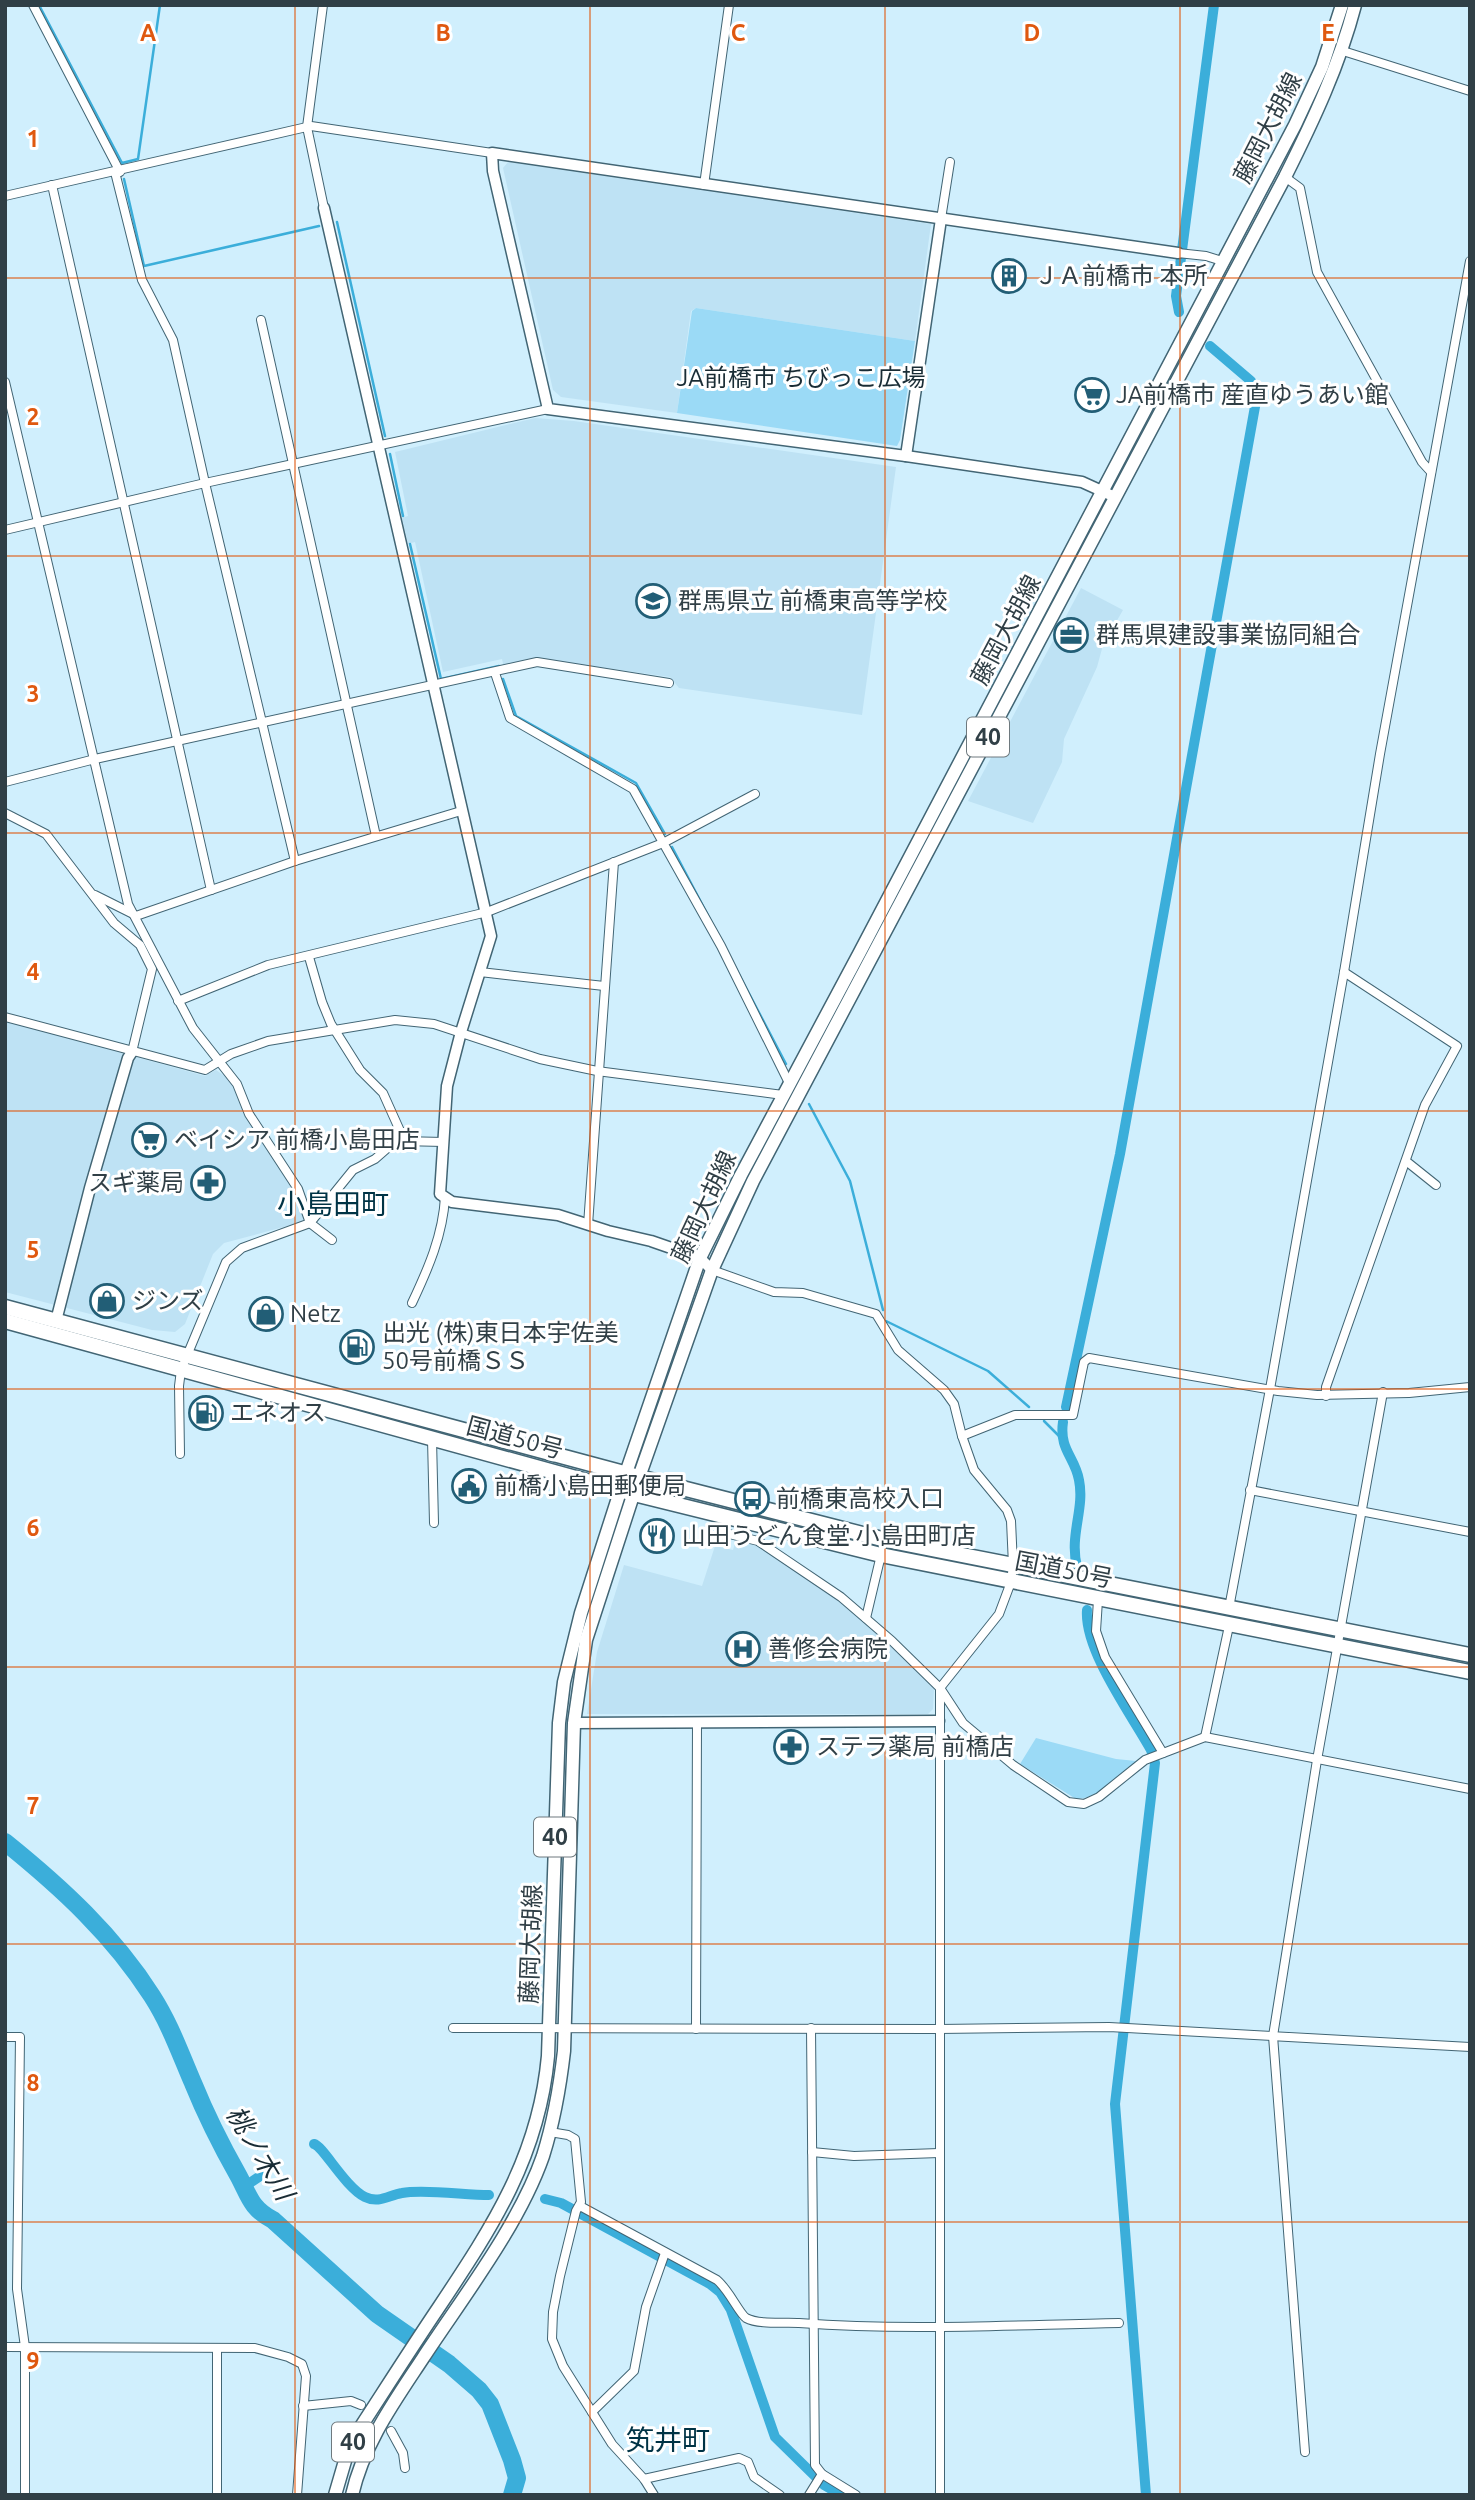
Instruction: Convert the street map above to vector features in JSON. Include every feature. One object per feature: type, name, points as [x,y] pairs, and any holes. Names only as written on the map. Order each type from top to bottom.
[{"type":"highway","name":"国道50号","points":[[5,1307],[886,1541],[1470,1655]]},
{"type":"highway","name":"国道50号","points":[[5,1321],[627,1492],[881,1555],[1470,1672]]},
{"type":"main road","name":"藤岡大胡線","points":[[352,2495],[370,2443],[520,2205],[542,2158],[550,2132],[561,2081],[565,2028],[574,1723],[586,1640],[632,1475],[700,1258],[786,1089],[1307,100],[1329,47],[1342,5]]},
{"type":"main road","name":"藤岡大胡線","points":[[632,1475],[712,1270],[753,1181],[1285,177],[1343,51],[1355,5]]},
{"type":"main road","name":"藤岡大胡線","points":[[335,2495],[341,2470],[353,2441],[500,2211],[526,2157],[542,2101],[550,2028],[559,1723],[564,1682],[581,1613],[627,1492]]},
{"type":"street","points":[[33,5],[118,172],[142,280],[173,340],[295,861]]},
{"type":"street","points":[[323,5],[307,127],[491,936],[447,1086],[440,1195],[452,1202],[558,1215],[700,1258],[712,1270],[774,1292],[803,1293],[876,1314],[898,1349],[944,1390],[954,1404],[974,1470],[1007,1510],[1011,1521],[1013,1565],[999,1614],[940,1688],[940,2495]]},
{"type":"street","points":[[704,185],[729,5]]},
{"type":"street","points":[[1343,51],[1470,90]]},
{"type":"street","points":[[5,196],[316,126],[704,185],[1206,256],[1222,261]]},
{"type":"street","points":[[492,153],[493,171],[548,409]]},
{"type":"street","points":[[906,456],[950,162]]},
{"type":"street","points":[[1285,177],[1300,188],[1317,272],[1422,462],[1432,472]]},
{"type":"street","points":[[52,185],[211,890]]},
{"type":"street","points":[[1229,1608],[1470,261]]},
{"type":"street","points":[[261,320],[376,836]]},
{"type":"street","points":[[5,382],[128,904],[193,1028],[237,1084],[249,1114],[298,1189],[310,1223],[332,1240]]},
{"type":"street","points":[[5,530],[293,463],[548,409],[1082,482],[1115,497]]},
{"type":"street","points":[[5,772],[6,782],[95,759],[433,687],[537,662],[669,683]]},
{"type":"street","points":[[5,1017],[205,1070],[231,1054],[268,1041],[395,1020],[433,1024],[540,1059],[597,1071],[786,1089],[721,946],[633,789],[510,718],[495,673]]},
{"type":"street","points":[[178,1001],[268,965],[487,912],[663,843],[755,794]]},
{"type":"street","points":[[92,893],[136,916],[295,861],[461,811]]},
{"type":"street","points":[[5,813],[46,834],[114,923],[140,945],[152,969],[132,1052],[90,1188],[56,1321]]},
{"type":"street","points":[[587,1225],[614,862]]},
{"type":"street","points":[[309,957],[331,1024],[360,1070],[383,1093],[405,1142]]},
{"type":"street","points":[[480,972],[604,986]]},
{"type":"street","points":[[1326,1396],[1326,1387],[1425,1105],[1457,1046],[1344,972]]},
{"type":"street","points":[[180,1454],[181,1370],[226,1262],[242,1248],[310,1223],[353,1170],[391,1145],[405,1142],[444,1142]]},
{"type":"street","points":[[1406,1161],[1436,1185]]},
{"type":"street","points":[[412,1303],[433,1259],[444,1214],[445,1197]]},
{"type":"street","points":[[962,1436],[1015,1415],[1073,1415],[1084,1362],[1088,1358],[1326,1396],[1409,1393],[1470,1387]]},
{"type":"street","points":[[1305,2452],[1273,2036],[1339,1630],[1383,1392]]},
{"type":"street","points":[[432,1439],[434,1523]]},
{"type":"street","points":[[1250,1490],[1470,1531]]},
{"type":"street","points":[[721,1532],[758,1541],[841,1597],[940,1688],[962,1723],[1013,1765],[1068,1802],[1084,1804],[1099,1797],[1145,1760],[1205,1737],[1470,1789]]},
{"type":"street","points":[[866,1618],[881,1555]]},
{"type":"street","points":[[1098,1600],[1096,1631],[1105,1657],[1163,1753]]},
{"type":"street","points":[[1205,1737],[1229,1626]]},
{"type":"street","points":[[574,1723],[939,1721]]},
{"type":"street","points":[[696,2029],[697,1722]]},
{"type":"street","points":[[453,2028],[939,2029],[1109,2026],[1470,2047]]},
{"type":"street","points":[[811,2028],[815,2465],[820,2477],[856,2495]]},
{"type":"street","points":[[5,2036],[20,2037],[17,2289],[25,2347],[24,2495]]},
{"type":"street","points":[[550,2132],[575,2139],[582,2194],[559,2276],[552,2331],[554,2346],[562,2365],[612,2444],[644,2479],[654,2495]]},
{"type":"street","points":[[812,2152],[854,2156],[939,2153]]},
{"type":"street","points":[[580,2207],[664,2257],[717,2280],[731,2294],[746,2318],[813,2324],[939,2326],[1119,2323]]},
{"type":"street","points":[[592,2412],[634,2371],[646,2307],[664,2257]]},
{"type":"street","points":[[5,2347],[255,2348],[288,2357],[302,2364],[306,2376],[297,2495]]},
{"type":"street","points":[[217,2348],[217,2495]]},
{"type":"street","points":[[303,2406],[351,2401],[361,2405]]},
{"type":"street","points":[[391,2431],[403,2453],[405,2468]]},
{"type":"street","points":[[644,2479],[738,2458],[747,2462],[754,2477],[780,2495]]},
{"type":"street","points":[[809,2495],[820,2477]]},
{"type":"shaded area","points":[[508,162],[931,224],[915,341],[696,308],[691,311],[677,413],[561,397],[553,390],[503,168]]},
{"type":"shaded area","name":"群馬県立 前橋東高等学校","points":[[535,418],[574,421],[896,467],[862,715],[679,688],[670,677],[541,659],[504,668],[502,659],[443,672],[415,542],[408,544],[402,518],[408,516],[395,452]]},
{"type":"shaded area","points":[[1081,588],[1123,610],[1103,645],[1097,667],[1064,739],[1062,762],[1033,823],[968,801]]},
{"type":"shaded area","points":[[5,1021],[205,1076],[216,1070],[232,1081],[292,1185],[305,1216],[302,1222],[224,1243],[213,1254],[185,1324],[175,1332],[152,1330],[5,1292]]},
{"type":"shaded area","points":[[736,1540],[761,1547],[840,1600],[934,1688],[933,1709],[928,1714],[587,1714],[597,1652],[624,1565],[702,1586],[715,1546],[733,1550]]},
{"type":"green space","name":"JA前橋市 ちびっこ広場","points":[[696,308],[915,341],[897,446],[677,413],[692,311]]},
{"type":"green space","points":[[1036,1738],[1116,1759],[1136,1761],[1135,1765],[1099,1791],[1076,1799],[1020,1764]]},
{"type":"waterway","points":[[39,5],[122,163],[138,159],[160,5]]},
{"type":"waterway","points":[[1179,312],[1176,296],[1214,5]]},
{"type":"waterway","points":[[124,179],[144,266],[319,226]]},
{"type":"waterway","points":[[337,222],[385,436]]},
{"type":"waterway","points":[[1210,346],[1251,381]]},
{"type":"waterway","points":[[1066,1407],[1120,1154],[1258,390]]},
{"type":"waterway","points":[[390,454],[403,516]]},
{"type":"waterway","points":[[410,544],[441,679],[499,666]]},
{"type":"waterway","points":[[503,679],[516,716],[636,783],[665,834]]},
{"type":"waterway","points":[[672,847],[786,1064]]},
{"type":"waterway","points":[[809,1104],[850,1181],[883,1310]]},
{"type":"waterway","points":[[886,1321],[988,1371],[1029,1407]]},
{"type":"waterway","points":[[1044,1421],[1064,1441]]},
{"type":"waterway","points":[[1063,1422],[1063,1440],[1079,1480],[1080,1501],[1075,1544],[1077,1567]]},
{"type":"waterway","points":[[1087,1610],[1093,1644],[1121,1700],[1151,1750],[1155,1763],[1115,2104],[1146,2495]]},
{"type":"waterway","name":"桃ノ木川","points":[[5,1842],[85,1913],[137,1974],[164,2017],[208,2118],[259,2211],[273,2220],[377,2314],[449,2364],[479,2390],[490,2404],[517,2478],[512,2495]]},
{"type":"waterway","points":[[314,2144],[357,2192],[370,2199],[411,2192],[489,2195]]},
{"type":"waterway","points":[[244,2187],[266,2172]]},
{"type":"waterway","points":[[545,2199],[561,2203],[720,2292],[731,2310],[775,2437],[824,2485],[841,2495]]},
{"type":"place","name":"ＪＡ前橋市 本所","points":[[1009,276]]},
{"type":"place","name":"JA前橋市 産直ゆうあい館","points":[[1092,395]]},
{"type":"place","name":"群馬県立 前橋東高等学校","points":[[653,601]]},
{"type":"place","name":"群馬県建設事業協同組合","points":[[1071,635]]},
{"type":"place","name":"ベイシア 前橋小島田店","points":[[149,1140]]},
{"type":"place","name":"スギ薬局","points":[[208,1183]]},
{"type":"place","name":"ジンズ","points":[[107,1301]]},
{"type":"place","name":"Netz","points":[[266,1314]]},
{"type":"place","name":"出光 (株)東日本宇佐美 50号前橋ＳＳ","points":[[357,1347]]},
{"type":"place","name":"エネオス","points":[[206,1413]]},
{"type":"place","name":"前橋小島田郵便局","points":[[469,1486]]},
{"type":"place","name":"前橋東高校入口","points":[[752,1499]]},
{"type":"place","name":"山田うどん食堂 小島田町店","points":[[657,1536]]},
{"type":"place","name":"善修会病院","points":[[743,1649]]},
{"type":"place","name":"ステラ薬局 前橋店","points":[[791,1747]]},
{"type":"district","name":"小島田町","points":[[333,1204]]},
{"type":"district","name":"笂井町","points":[[668,2440]]}]
